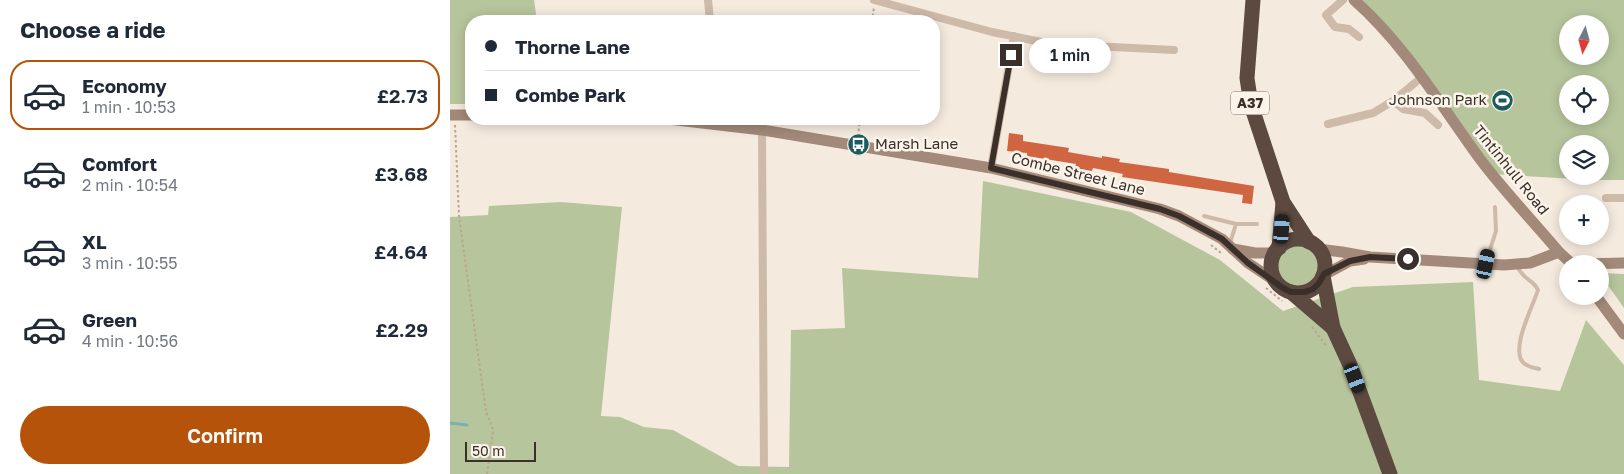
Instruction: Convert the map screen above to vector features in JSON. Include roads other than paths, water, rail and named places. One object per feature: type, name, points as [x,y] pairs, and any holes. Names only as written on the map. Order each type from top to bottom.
[{"type":"highway","name":"A37","points":[[1253,0],[1248,52],[1248,87],[1256,124],[1283,202],[1324,259],[1324,275],[1334,328],[1390,474]]},
{"type":"highway","name":"A37","points":[[1283,202],[1277,250],[1268,283],[1283,288],[1287,297],[1334,328]]},
{"type":"highway","points":[[1277,250],[1290,240],[1300,240],[1314,246]]},
{"type":"highway","points":[[1287,297],[1313,289],[1324,275]]},
{"type":"street","points":[[708,0],[709,15]]},
{"type":"street","points":[[875,0],[933,15]]},
{"type":"street","points":[[1343,0],[1326,15],[1335,27],[1349,29],[1359,37]]},
{"type":"street","name":"Tintinhull Road","points":[[1354,0],[1376,20],[1422,77],[1482,161],[1562,255]]},
{"type":"street","points":[[940,17],[1051,44],[1174,50]]},
{"type":"street","points":[[991,168],[1014,36]]},
{"type":"street","points":[[1328,124],[1373,113],[1393,101],[1422,77]]},
{"type":"street","points":[[1393,101],[1404,109],[1425,113],[1438,125]]},
{"type":"street","points":[[452,115],[465,115]]},
{"type":"street","name":"Combe Street Lane","points":[[736,125],[991,168],[1160,209],[1196,224],[1222,239],[1228,250],[1248,263],[1268,283]]},
{"type":"street","points":[[762,130],[764,474]]},
{"type":"street","points":[[1609,198],[1624,198]]},
{"type":"street","points":[[1314,246],[1370,257],[1486,264],[1516,264],[1542,260],[1559,252]]},
{"type":"street","name":"Combe Street Lane","points":[[1228,250],[1255,253],[1277,250]]},
{"type":"street","points":[[1324,275],[1350,261],[1370,257]]},
{"type":"street","points":[[1609,263],[1624,263]]},
{"type":"street","points":[[1603,305],[1624,334]]},
{"type":"lane","points":[[1486,264],[1488,252],[1496,231],[1495,207]]},
{"type":"lane","points":[[1204,216],[1236,224],[1257,224]]},
{"type":"lane","points":[[1228,250],[1236,224]]},
{"type":"lane","points":[[1516,264],[1523,277],[1536,285],[1538,290],[1519,341],[1518,352],[1524,364],[1540,369]]},
{"type":"waterway","points":[[450,423],[467,425]]},
{"type":"place","name":"Johnson Park","points":[[1503,100]]},
{"type":"place","name":"Marsh Lane","points":[[859,144]]}]
